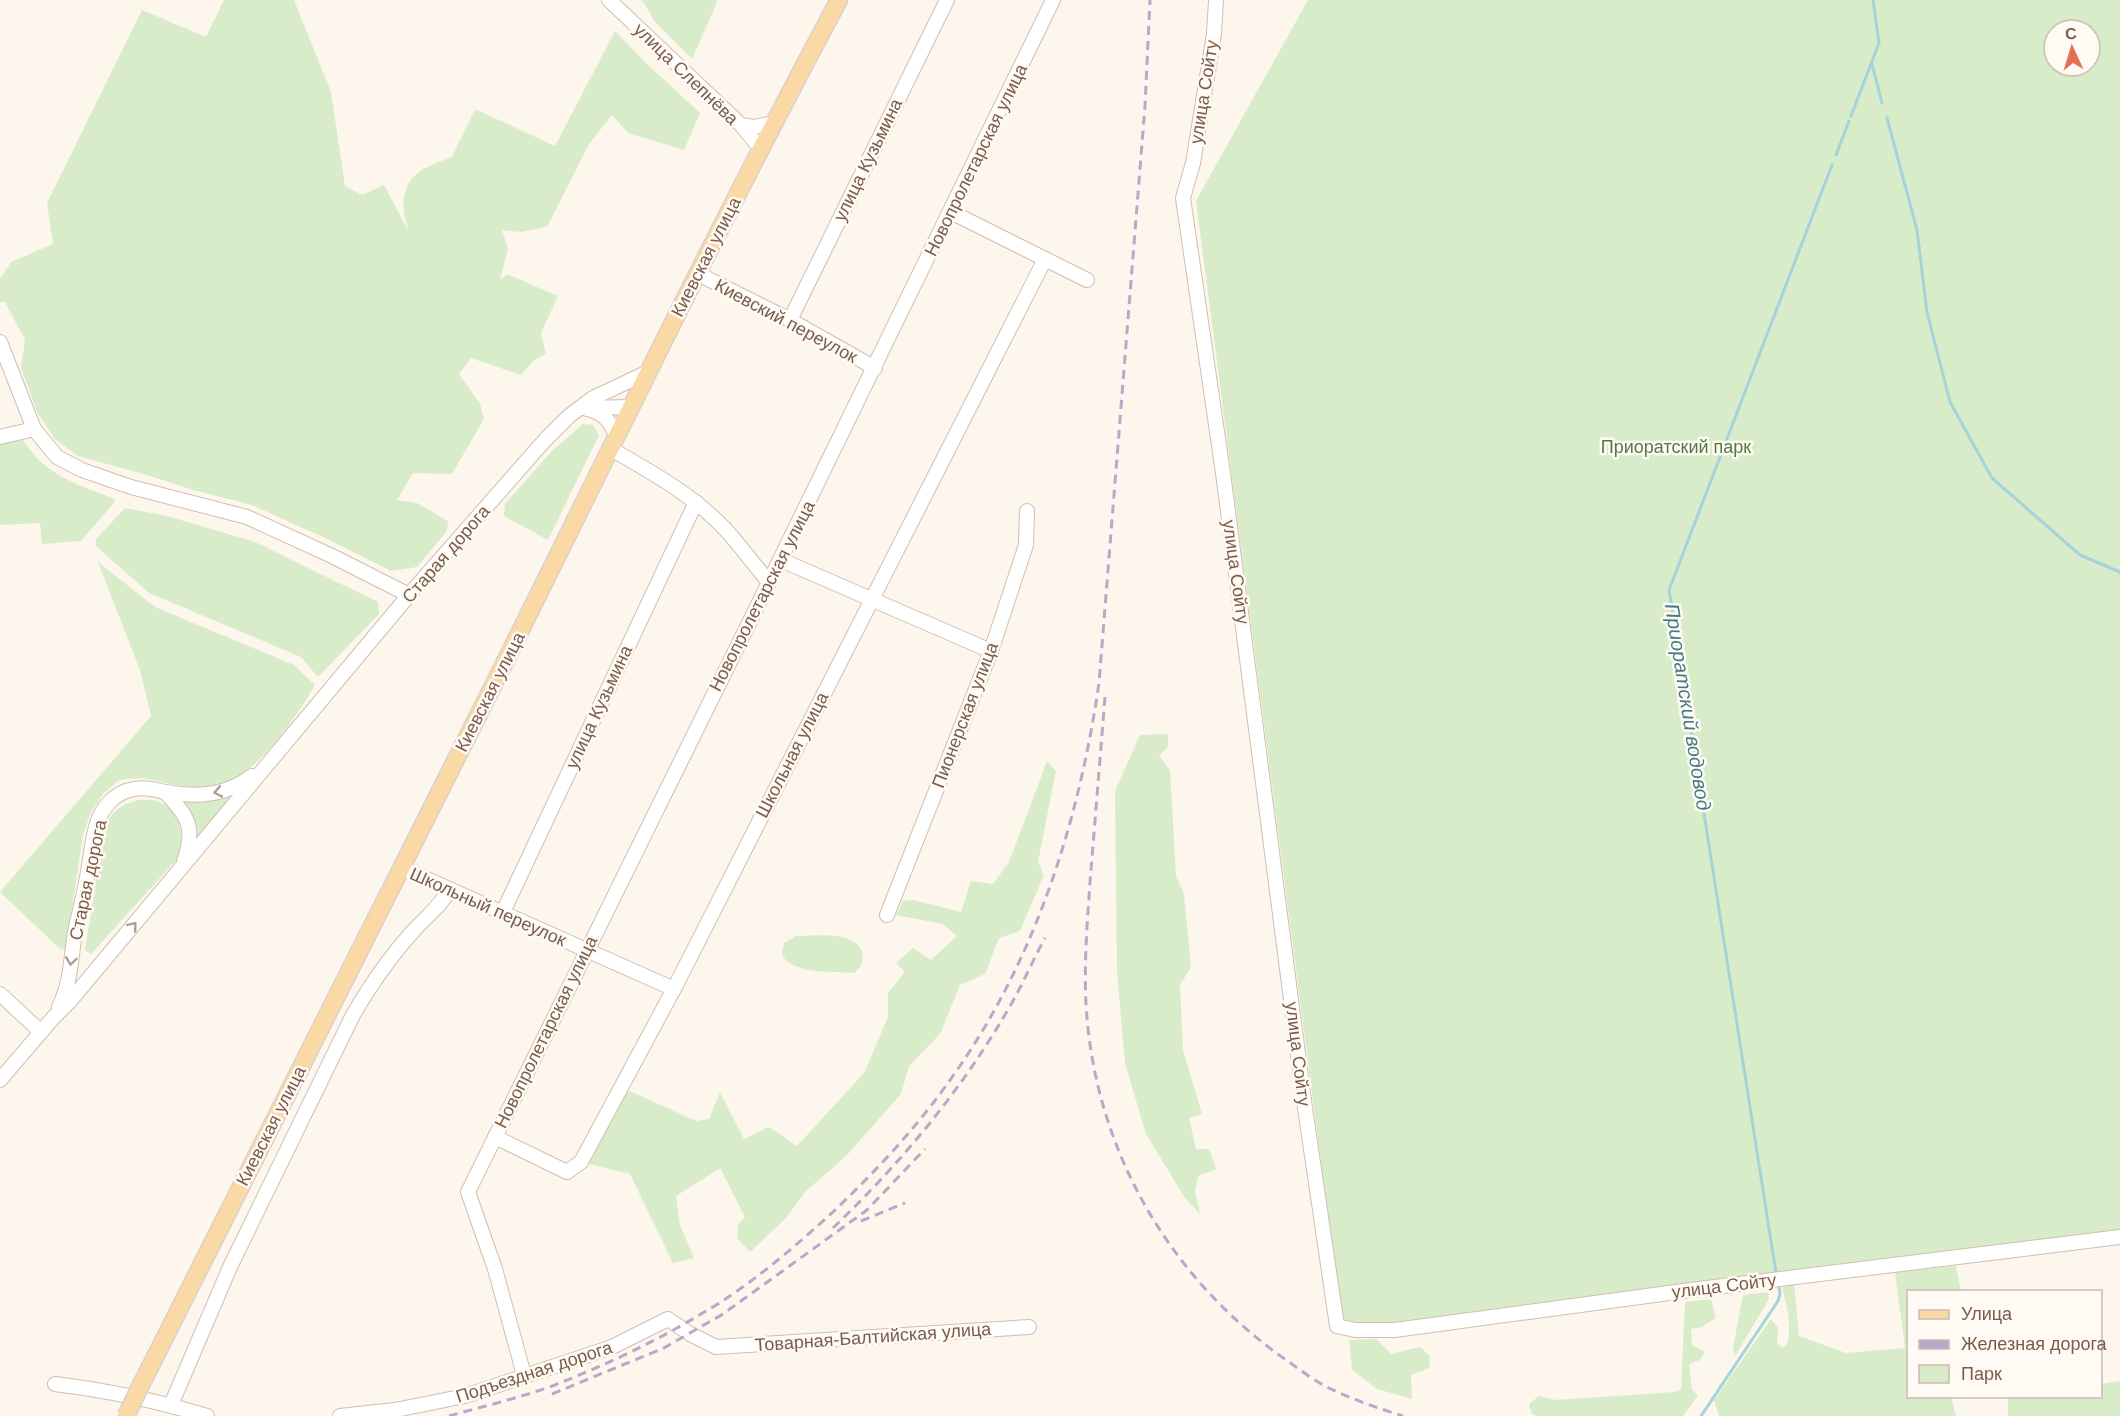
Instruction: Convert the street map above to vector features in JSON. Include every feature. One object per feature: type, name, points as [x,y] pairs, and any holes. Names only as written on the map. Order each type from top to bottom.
[{"type":"main road","name":"Киевская улица","points":[[126,1416],[760,149],[839,0]]},
{"type":"street","name":"улица Слепнёва","points":[[609,0],[741,125],[760,149]]},
{"type":"street","name":"улица Кузьмина","points":[[790,320],[947,0]]},
{"type":"street","name":"Новопролетарская улица","points":[[524,1375],[495,1269],[468,1192],[875,369],[1053,0]]},
{"type":"street","name":"улица Сойту","points":[[1216,0],[1214,34],[1193,164],[1183,198],[1223,472],[1305,1108],[1336,1326],[1355,1330],[1395,1330],[2120,1236]]},
{"type":"street","points":[[741,125],[754,127],[774,123]]},
{"type":"street","points":[[951,212],[1087,280]]},
{"type":"street","name":"Школьная улица","points":[[495,1137],[567,1172],[580,1162],[674,989],[1045,259]]},
{"type":"street","name":"Киевский переулок","points":[[699,272],[708,279],[790,320],[875,369]]},
{"type":"street","points":[[0,342],[34,429],[57,457],[82,470],[131,487],[247,517],[409,595]]},
{"type":"street","name":"Старая дорога","points":[[0,1080],[53,1017],[70,1001],[409,595],[545,440],[579,408],[602,392],[648,372]]},
{"type":"street","points":[[602,392],[614,394],[631,406]]},
{"type":"street","points":[[579,408],[631,406]]},
{"type":"street","points":[[579,408],[599,412],[608,419],[614,443],[696,502],[724,528],[769,582]]},
{"type":"street","points":[[0,437],[34,429]]},
{"type":"street","name":"улица Кузьмина","points":[[503,912],[696,502]]},
{"type":"street","name":"Пионерская улица","points":[[887,915],[991,651],[1026,545],[1027,511]]},
{"type":"street","points":[[781,560],[991,651]]},
{"type":"street","name":"Старая дорога","points":[[53,1017],[69,982],[75,931],[85,892],[94,835],[100,816],[111,801],[122,792],[137,788],[200,795],[220,793],[241,784],[268,764]]},
{"type":"street","name":"Старая дорога","points":[[165,792],[188,819],[189,847],[182,866]]},
{"type":"street","name":"Школьный переулок","points":[[402,868],[674,989]]},
{"type":"street","name":"Киевская улица","points":[[171,1405],[230,1267],[353,1015],[370,985],[383,968],[416,928],[440,905],[449,890]]},
{"type":"street","points":[[0,994],[41,1032]]},
{"type":"street","name":"Подъездная дорога","points":[[340,1416],[434,1404],[465,1396],[612,1347],[668,1319],[690,1334],[716,1347]]},
{"type":"street","name":"Товарная-Балтийская улица","points":[[716,1347],[1029,1327]]},
{"type":"street","points":[[55,1384],[171,1405],[207,1416]]},
{"type":"green space","points":[[224,0],[294,0],[331,92],[345,186],[362,195],[384,185],[408,230],[404,214],[404,199],[410,181],[423,169],[452,157],[475,109],[555,146],[615,31],[700,113],[684,150],[628,133],[612,115],[589,144],[547,227],[520,232],[502,230],[508,249],[500,280],[507,274],[558,296],[541,333],[546,354],[534,360],[521,375],[471,358],[459,374],[480,404],[484,419],[452,474],[413,473],[397,500],[417,503],[448,521],[447,531],[417,567],[391,571],[252,505],[78,456],[56,440],[38,414],[21,368],[25,340],[5,302],[0,302],[0,279],[11,262],[53,244],[47,203],[142,10],[206,37]]},
{"type":"green space","points":[[641,0],[718,0],[692,59],[654,21]]},
{"type":"green space","name":"Приоратский парк","points":[[1308,0],[2120,0],[2120,1232],[1409,1323],[1342,1323],[1196,201]]},
{"type":"green space","points":[[583,424],[593,425],[599,435],[548,540],[504,516],[505,504],[551,452]]},
{"type":"green space","points":[[21,438],[37,458],[56,473],[115,499],[81,541],[42,544],[40,523],[0,525],[0,443]]},
{"type":"green space","points":[[125,508],[167,516],[255,542],[378,602],[379,614],[318,677],[301,657],[149,593],[96,546],[96,539]]},
{"type":"green space","points":[[98,562],[155,607],[294,665],[315,685],[270,749],[255,764],[223,785],[199,789],[147,779],[129,779],[119,780],[104,793],[91,812],[83,835],[66,950],[59,948],[0,892],[151,716],[140,670]]},
{"type":"green space","points":[[1168,734],[1168,747],[1159,755],[1170,771],[1176,876],[1184,894],[1191,967],[1180,985],[1183,1050],[1202,1114],[1189,1118],[1196,1149],[1209,1149],[1216,1169],[1198,1176],[1195,1191],[1200,1214],[1185,1198],[1146,1134],[1125,1063],[1117,972],[1115,791],[1140,735]]},
{"type":"green space","points":[[1047,761],[1056,771],[1038,862],[1044,875],[1020,931],[999,938],[985,974],[960,985],[940,1034],[909,1066],[901,1094],[847,1155],[806,1191],[785,1219],[750,1252],[737,1238],[738,1224],[745,1217],[720,1168],[676,1196],[680,1225],[694,1258],[673,1263],[630,1174],[585,1163],[625,1089],[696,1121],[709,1119],[720,1092],[744,1139],[769,1127],[797,1146],[864,1073],[888,1017],[888,993],[905,972],[896,963],[913,948],[931,960],[957,936],[943,924],[896,915],[903,901],[913,900],[961,912],[971,881],[993,884],[1009,862]]},
{"type":"green space","points":[[234,792],[237,795],[193,845],[195,829],[181,804],[180,797]]},
{"type":"green space","points":[[138,800],[157,801],[172,811],[181,832],[179,857],[91,954],[85,950],[105,828],[111,816],[118,809]]},
{"type":"green space","points":[[825,935],[846,938],[860,948],[863,957],[861,964],[854,973],[816,971],[797,967],[783,957],[782,952],[784,943],[796,936]]},
{"type":"green space","points":[[1956,1266],[1961,1290],[1907,1290],[1907,1398],[1951,1398],[1956,1416],[1719,1416],[1714,1400],[1771,1319],[1778,1328],[1777,1343],[1782,1348],[1787,1345],[1789,1322],[1782,1286],[1794,1284],[1799,1336],[1846,1353],[1905,1348],[1895,1272]]},
{"type":"green space","points":[[1768,1292],[1769,1299],[1735,1356],[1733,1348],[1743,1295]]},
{"type":"green space","points":[[1711,1299],[1716,1318],[1702,1327],[1691,1329],[1692,1345],[1705,1352],[1700,1360],[1689,1364],[1692,1389],[1698,1395],[1683,1416],[1536,1416],[1532,1414],[1529,1404],[1539,1396],[1556,1400],[1675,1392],[1681,1389],[1685,1302]]},
{"type":"green space","points":[[1376,1339],[1391,1354],[1420,1347],[1430,1356],[1429,1368],[1411,1375],[1412,1399],[1377,1389],[1352,1370],[1349,1340]]},
{"type":"green space","points":[[2120,1381],[2120,1416],[2008,1416],[2008,1398],[2102,1398],[2102,1384]]},
{"type":"waterway","name":"Приоратский водовод","points":[[1851,116],[1879,43],[1873,0]]},
{"type":"waterway","points":[[1872,64],[1882,103]]},
{"type":"waterway","points":[[1887,118],[1917,230],[1927,312],[1950,402],[1992,478],[2080,555],[2120,572]]},
{"type":"waterway","name":"Приоратский водовод","points":[[1836,155],[1849,121]]},
{"type":"waterway","name":"Приоратский водовод","points":[[1776,1273],[1669,590],[1832,165]]},
{"type":"waterway","name":"Приоратский водовод","points":[[1701,1416],[1778,1301],[1779,1286]]},
{"type":"railway","points":[[449,1416],[542,1390],[611,1361],[666,1334],[718,1304],[770,1266],[834,1211],[913,1128],[955,1073],[984,1029],[1009,983],[1050,887],[1066,837],[1090,735],[1099,683],[1145,106],[1150,0]]},
{"type":"railway","points":[[1105,697],[1088,916],[1086,1001],[1094,1070],[1107,1120],[1126,1168],[1149,1213],[1178,1255],[1211,1295],[1248,1330],[1325,1386],[1403,1416]]},
{"type":"railway","points":[[833,1228],[909,1148],[954,1091],[995,1031],[1045,938]]},
{"type":"railway","points":[[552,1394],[664,1348],[723,1314],[867,1210],[925,1149]]},
{"type":"railway","points":[[861,1221],[905,1203]]}]
